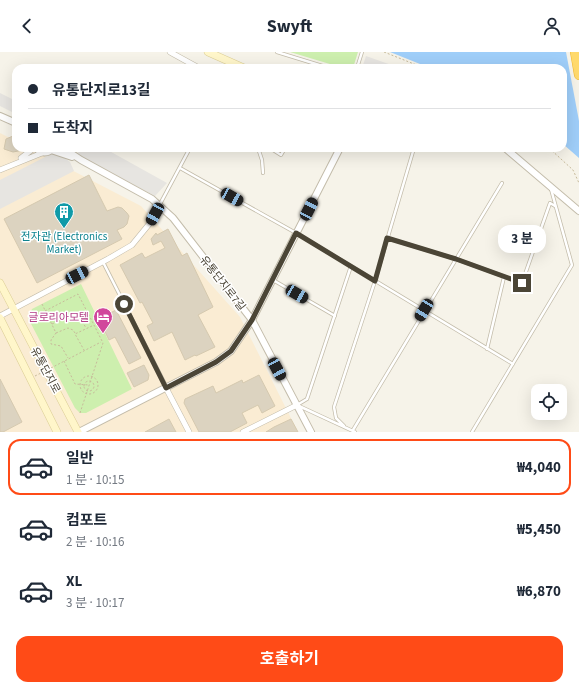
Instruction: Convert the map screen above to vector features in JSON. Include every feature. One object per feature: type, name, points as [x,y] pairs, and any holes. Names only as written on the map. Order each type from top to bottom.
[{"type":"highway","points":[[575,52],[579,75]]},
{"type":"main road","points":[[208,52],[235,64]]},
{"type":"main road","name":"유통단지로","points":[[0,283],[78,432]]},
{"type":"main road","name":"유통단지로","points":[[0,317],[57,432]]},
{"type":"street","points":[[170,52],[192,64]]},
{"type":"street","points":[[0,116],[12,122]]},
{"type":"street","points":[[0,170],[30,152]]},
{"type":"street","points":[[12,164],[48,152]]},
{"type":"street","points":[[60,152],[81,160]]},
{"type":"street","points":[[69,152],[81,160]]},
{"type":"street","points":[[78,432],[216,362],[231,351],[252,320],[338,152]]},
{"type":"street","points":[[510,152],[579,211]]},
{"type":"street","name":"유통단지로7길","points":[[81,160],[152,199],[173,218],[252,320],[311,432]]},
{"type":"street","name":"유통단지로","points":[[0,317],[132,245],[150,223],[160,206]]},
{"type":"street","points":[[166,388],[189,432]]},
{"type":"street","points":[[244,432],[297,405]]},
{"type":"lane","points":[[277,52],[316,64]]},
{"type":"lane","points":[[358,64],[362,52]]},
{"type":"lane","points":[[160,206],[188,152]]},
{"type":"lane","points":[[259,152],[262,160],[263,173]]},
{"type":"lane","points":[[344,426],[336,418],[334,407],[375,281],[413,152]]},
{"type":"lane","points":[[180,168],[296,233],[513,364]]},
{"type":"lane","points":[[297,405],[354,431],[424,310],[502,183]]},
{"type":"lane","points":[[472,432],[572,265],[550,186]]},
{"type":"lane","points":[[387,238],[456,259],[522,283],[550,203],[555,206]]},
{"type":"lane","points":[[103,262],[166,388]]},
{"type":"lane","points":[[297,405],[308,399],[351,266]]},
{"type":"lane","points":[[487,349],[504,277]]},
{"type":"lane","points":[[272,280],[335,316]]},
{"type":"path","points":[[384,52],[414,64]]},
{"type":"path","points":[[553,152],[573,170],[579,183]]},
{"type":"path","points":[[45,311],[78,294],[103,343],[80,413]]},
{"type":"path","points":[[42,304],[56,333]]},
{"type":"path","points":[[52,324],[64,319],[75,317],[83,323],[86,329]]},
{"type":"path","points":[[75,334],[94,325]]},
{"type":"path","points":[[68,358],[62,346],[51,344],[51,340],[56,333],[68,328],[73,330],[84,350]]},
{"type":"path","points":[[54,366],[102,341]]},
{"type":"path","points":[[64,361],[75,384],[89,385]]},
{"type":"path","points":[[87,394],[83,391],[81,384],[84,379],[92,377]]},
{"type":"path","points":[[87,394],[94,393],[97,388],[96,380],[92,377]]},
{"type":"path","points":[[84,385],[86,382],[91,380]]},
{"type":"path","points":[[88,391],[94,387],[94,382],[91,380]]},
{"type":"path","points":[[84,385],[88,391]]},
{"type":"shaded area","points":[[366,56],[389,64],[363,64]]},
{"type":"shaded area","points":[[0,93],[12,99],[12,112],[0,106]]},
{"type":"shaded area","points":[[0,133],[12,139],[12,152],[37,152],[141,206],[240,317],[298,432],[0,432]]},
{"type":"shaded area","points":[[79,152],[111,152],[167,183],[155,196],[77,155]]},
{"type":"shaded area","points":[[51,154],[59,154],[70,162],[74,171],[0,209],[0,180]]},
{"type":"green space","points":[[290,52],[358,52],[354,64],[330,64]]},
{"type":"green space","points":[[81,284],[132,389],[86,413],[80,413],[75,408],[28,318],[32,309]]},
{"type":"water","points":[[390,52],[579,52],[579,158],[567,148],[567,64],[420,64]]},
{"type":"pier","points":[[566,52],[579,52],[579,121]]},
{"type":"building","points":[[12,136],[12,152],[4,149],[6,139]]},
{"type":"building","name":"전자관 (Electronics Market)","points":[[89,175],[107,211],[118,207],[122,208],[129,216],[127,224],[117,230],[122,239],[37,283],[4,219]]},
{"type":"building","points":[[168,229],[182,256],[187,253],[213,307],[198,315],[215,347],[185,360],[172,332],[154,341],[147,326],[153,323],[142,302],[140,303],[120,265],[142,253],[145,258],[165,248],[161,241],[153,245],[151,239],[156,233],[157,235]]},
{"type":"building","points":[[116,310],[141,358],[129,364],[115,337],[109,340],[99,319]]},
{"type":"building","points":[[144,365],[149,375],[148,380],[134,387],[127,373]]},
{"type":"building","points":[[259,375],[275,406],[262,413],[258,405],[242,413],[247,423],[230,432],[199,432],[184,403],[185,399],[213,386],[216,393],[242,380],[243,383]]},
{"type":"building","points":[[0,379],[22,422],[3,432],[0,432]]},
{"type":"building","points":[[169,419],[176,432],[145,432]]},
{"type":"building","points":[[291,419],[298,432],[266,432],[274,427]]},
{"type":"place","name":"전자관 (Electronics Market)","points":[[64,229]]},
{"type":"place","name":"글로리아모텔","points":[[103,334]]},
{"type":"route","points":[[124,304],[166,388],[216,362],[231,351],[252,320],[296,233],[375,281],[387,238],[456,259],[522,283]]}]
